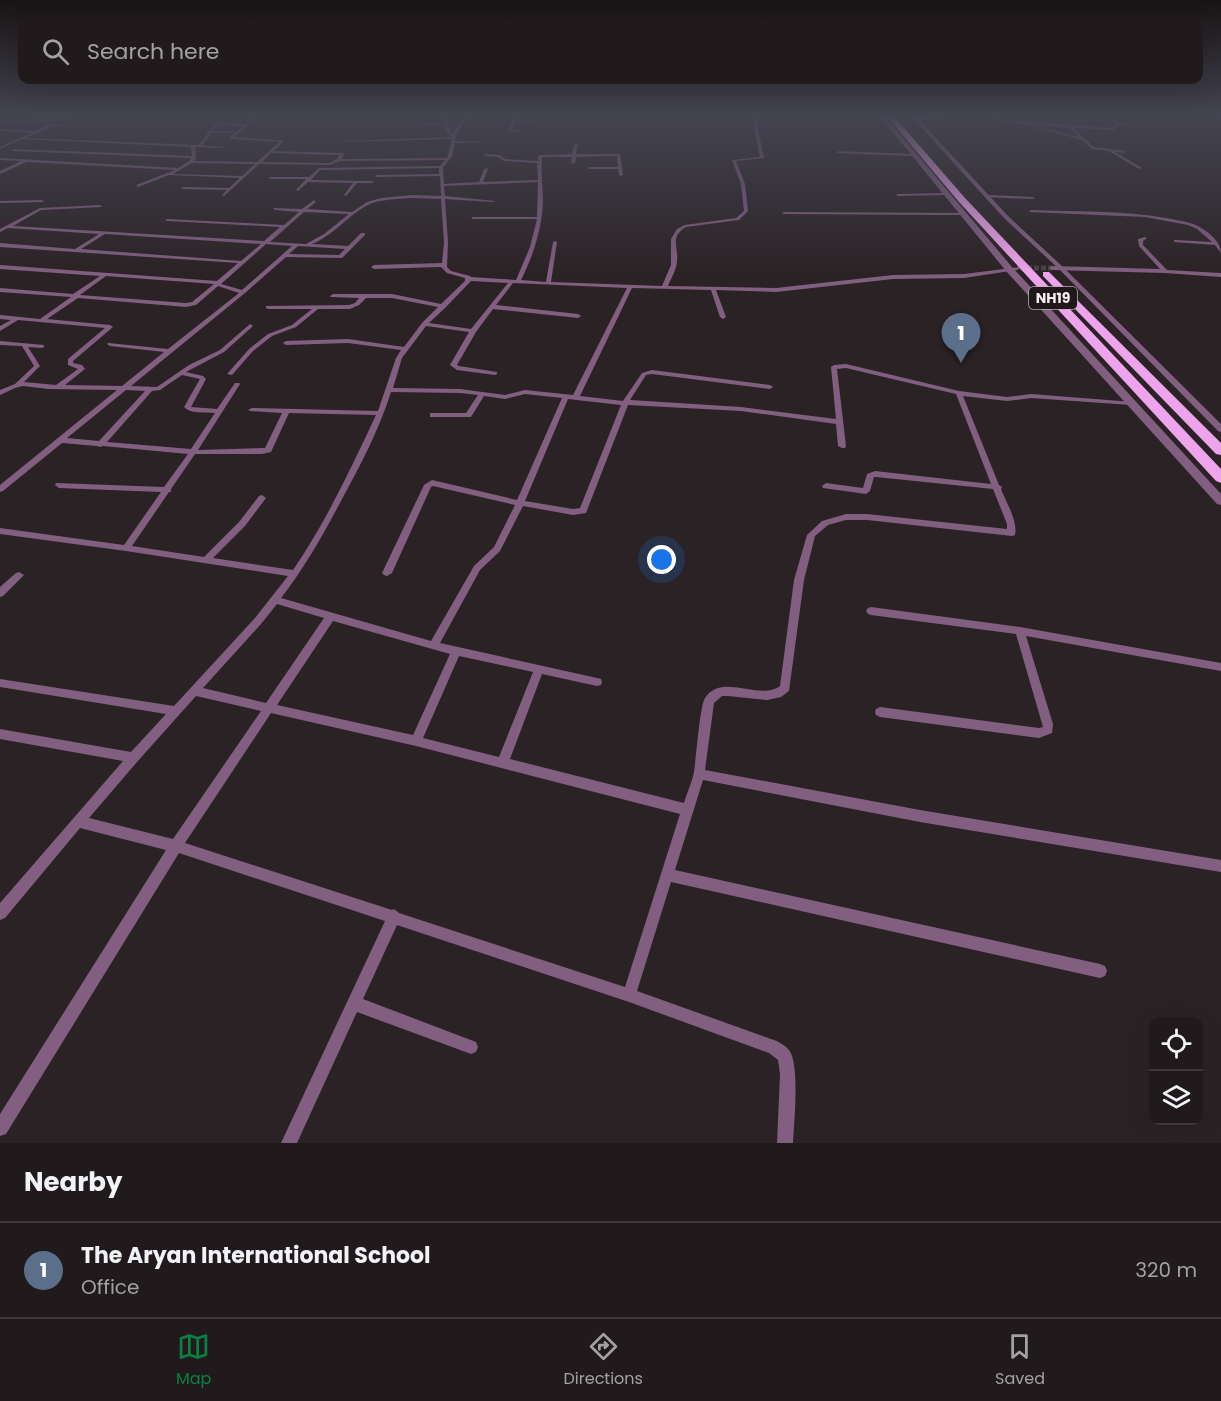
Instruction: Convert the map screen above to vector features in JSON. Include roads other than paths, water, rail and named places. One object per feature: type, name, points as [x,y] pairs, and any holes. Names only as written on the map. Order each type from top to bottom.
[{"type":"highway","name":"NH19","points":[[934,167],[1221,478]]},
{"type":"highway","name":"NH19","points":[[946,167],[983,210],[1221,451]]},
{"type":"street","points":[[151,167],[179,169]]},
{"type":"street","points":[[224,195],[253,167]]},
{"type":"street","points":[[444,167],[442,171],[446,242],[445,270],[469,279],[630,287],[776,290],[893,278],[964,276],[1013,268]]},
{"type":"street","points":[[495,373],[454,367],[454,363],[473,331],[515,282],[536,240],[540,167]]},
{"type":"street","points":[[664,288],[675,264],[672,244],[678,230],[685,226],[737,219],[746,211],[743,184],[737,167]]},
{"type":"street","points":[[923,167],[1221,501]]},
{"type":"street","points":[[961,167],[1221,429]]},
{"type":"street","points":[[298,190],[316,170],[321,168],[442,171]]},
{"type":"street","points":[[590,168],[621,168],[621,175]]},
{"type":"street","points":[[138,186],[179,169]]},
{"type":"street","points":[[480,184],[486,169]]},
{"type":"street","points":[[377,176],[442,171]]},
{"type":"street","points":[[168,175],[243,177]]},
{"type":"street","points":[[270,178],[372,182]]},
{"type":"street","points":[[443,185],[540,181]]},
{"type":"street","points":[[346,195],[356,182]]},
{"type":"street","points":[[183,188],[230,189]]},
{"type":"street","points":[[898,195],[946,194]]},
{"type":"street","points":[[987,196],[1033,198]]},
{"type":"street","points":[[305,245],[330,234],[354,213],[370,203],[384,199],[443,198],[493,201]]},
{"type":"street","points":[[0,202],[42,201]]},
{"type":"street","points":[[0,290],[189,305],[198,302],[241,262],[314,201]]},
{"type":"street","points":[[0,231],[42,209],[100,206]]},
{"type":"street","points":[[275,209],[354,213]]},
{"type":"street","points":[[1031,211],[1156,217],[1193,225],[1217,244],[1221,251]]},
{"type":"street","points":[[784,213],[963,214]]},
{"type":"street","points":[[473,218],[539,218]]},
{"type":"street","points":[[167,220],[283,226]]},
{"type":"street","points":[[0,222],[15,223]]},
{"type":"street","points":[[8,226],[350,248]]},
{"type":"street","points":[[76,250],[104,233]]},
{"type":"street","points":[[285,255],[336,258],[342,256],[363,234]]},
{"type":"street","points":[[1145,238],[1140,240],[1141,245],[1165,271]]},
{"type":"street","points":[[1176,241],[1217,244]]},
{"type":"street","points":[[548,284],[555,242]]},
{"type":"street","points":[[0,245],[241,262]]},
{"type":"street","points":[[0,489],[243,292],[296,245]]},
{"type":"street","points":[[374,267],[444,265]]},
{"type":"street","points":[[0,267],[218,284],[243,292]]},
{"type":"street","points":[[1052,268],[1221,275]]},
{"type":"street","points":[[42,320],[106,274]]},
{"type":"street","points":[[0,913],[133,758],[275,600],[295,574],[308,556],[381,413],[405,349],[424,324],[469,279]]},
{"type":"street","points":[[576,397],[630,287]]},
{"type":"street","points":[[713,289],[723,317]]},
{"type":"street","points":[[333,296],[397,297],[444,306]]},
{"type":"street","points":[[268,307],[354,306],[364,296]]},
{"type":"street","points":[[494,307],[578,316]]},
{"type":"street","points":[[230,374],[251,350],[270,335],[294,326],[316,308]]},
{"type":"street","points":[[0,317],[110,327],[70,360],[70,364],[80,366],[82,369],[58,387]]},
{"type":"street","points":[[0,330],[18,318]]},
{"type":"street","points":[[424,324],[473,331]]},
{"type":"street","points":[[18,384],[58,387],[124,387],[149,390],[160,387],[180,373],[222,351],[250,326]]},
{"type":"street","points":[[286,343],[348,341],[405,349]]},
{"type":"street","points":[[0,342],[42,346]]},
{"type":"street","points":[[110,344],[168,351]]},
{"type":"street","points":[[0,393],[18,384],[37,366],[24,345]]},
{"type":"street","points":[[842,446],[833,369],[837,366],[846,366],[959,393],[1007,399],[1031,396],[1131,402]]},
{"type":"street","points":[[387,573],[430,484],[469,490],[520,503],[573,512],[583,511],[625,403],[644,374],[652,372],[770,387]]},
{"type":"street","points":[[180,373],[201,376],[203,379],[187,407],[189,409],[220,411]]},
{"type":"street","points":[[126,548],[194,452],[237,384]]},
{"type":"street","points":[[100,445],[149,390]]},
{"type":"street","points":[[390,390],[505,397],[525,392],[625,403],[741,409],[839,422]]},
{"type":"street","points":[[629,994],[699,774],[709,701],[713,696],[728,691],[767,695],[782,692],[785,688],[799,580],[812,535],[825,524],[846,517],[867,517],[1012,533],[998,488],[959,393]]},
{"type":"street","points":[[433,415],[468,415],[482,394]]},
{"type":"street","points":[[434,646],[477,568],[497,549],[520,503],[566,396]]},
{"type":"street","points":[[252,410],[381,413]]},
{"type":"street","points":[[59,440],[194,452],[265,451],[268,450],[287,410]]},
{"type":"street","points":[[826,486],[866,491],[870,476],[874,474],[998,488]]},
{"type":"street","points":[[59,485],[168,490]]},
{"type":"street","points":[[206,560],[242,524],[262,498]]},
{"type":"street","points":[[0,531],[295,574]]},
{"type":"street","points":[[0,593],[19,575]]},
{"type":"street","points":[[275,600],[434,646],[597,682]]},
{"type":"street","points":[[871,611],[1020,631],[1221,667]]},
{"type":"street","points":[[0,1128],[176,846],[330,617]]},
{"type":"street","points":[[880,712],[1045,732],[1048,730],[1048,724],[1020,631]]},
{"type":"street","points":[[416,741],[456,651]]},
{"type":"street","points":[[503,762],[539,669]]},
{"type":"street","points":[[0,683],[175,711]]},
{"type":"street","points":[[194,691],[416,741],[688,810]]},
{"type":"street","points":[[0,734],[133,758]]},
{"type":"street","points":[[699,774],[920,816],[1221,866]]},
{"type":"street","points":[[78,822],[176,846],[394,916],[629,994],[774,1047],[785,1056],[788,1074],[785,1143]]},
{"type":"street","points":[[668,876],[1100,971]]},
{"type":"street","points":[[288,1143],[394,916]]},
{"type":"street","points":[[353,1004],[471,1047]]},
{"type":"tunnel","points":[[1020,268],[1052,268]]},
{"type":"place","name":"The Aryan International School","points":[[961,363]]}]
